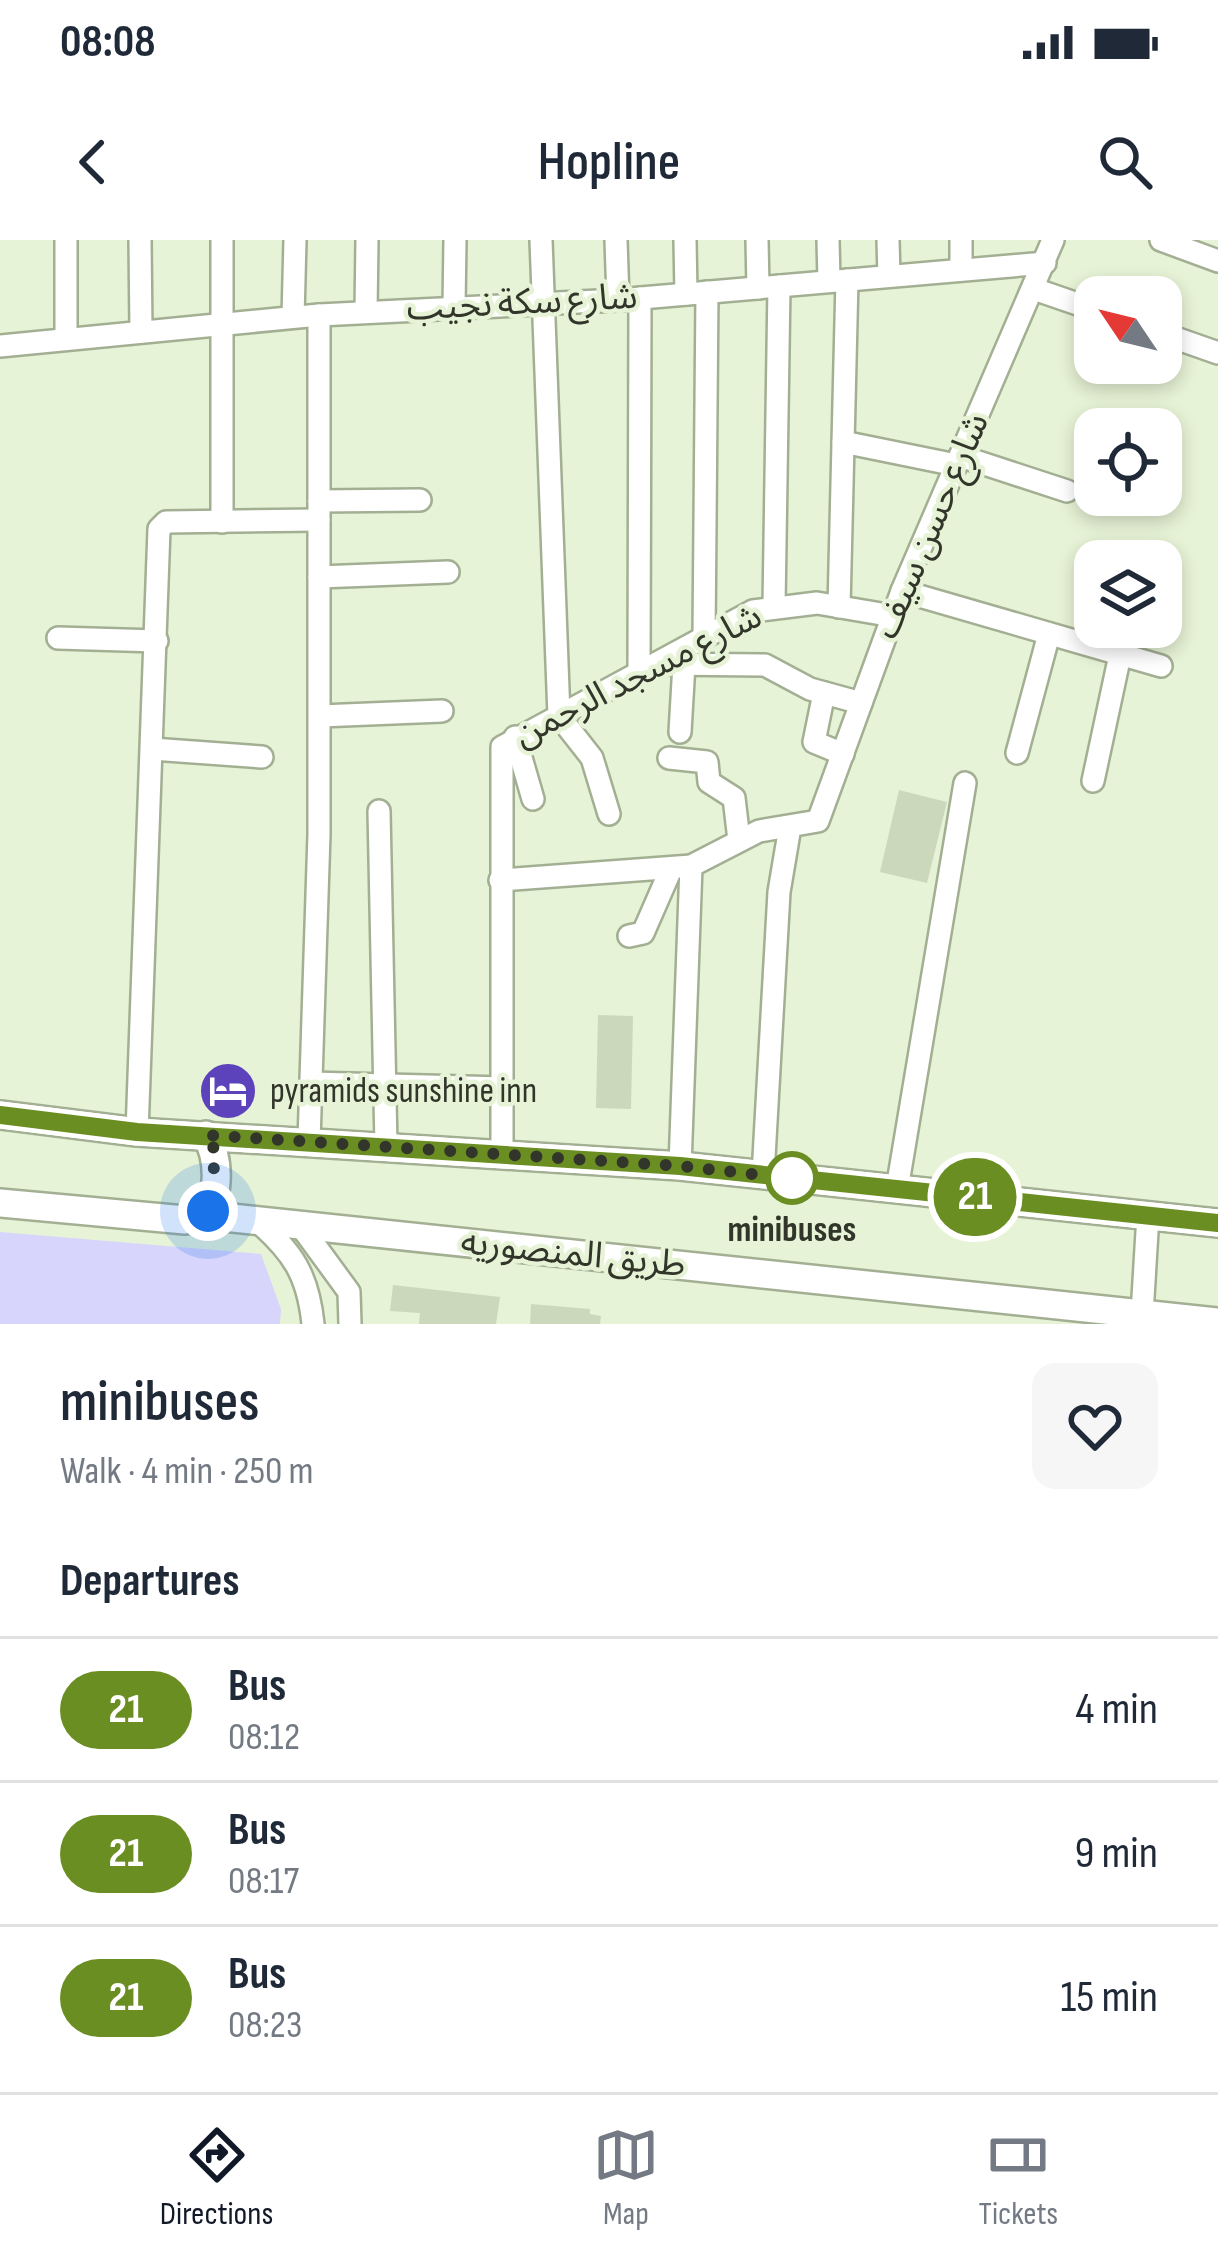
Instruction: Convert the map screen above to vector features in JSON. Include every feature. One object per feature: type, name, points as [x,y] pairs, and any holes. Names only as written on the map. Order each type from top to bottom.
[{"type":"main road","points":[[0,1115],[137,1132],[680,1166],[1218,1223]]},
{"type":"main road","points":[[204,1215],[213,1201],[216,1152],[206,1135]]},
{"type":"main road","name":"طريق المنصوريه","points":[[0,1203],[184,1220],[204,1215],[256,1220],[1140,1318],[1218,1322]]},
{"type":"street","points":[[66,240],[66,339]]},
{"type":"street","points":[[140,240],[141,332]]},
{"type":"street","points":[[222,240],[222,522]]},
{"type":"street","points":[[293,317],[295,240]]},
{"type":"street","points":[[366,312],[368,240]]},
{"type":"street","points":[[454,307],[455,240]]},
{"type":"street","points":[[542,240],[559,716],[592,758],[609,814]]},
{"type":"street","points":[[616,240],[629,299],[648,670],[684,664],[765,665],[824,693],[861,704]]},
{"type":"street","points":[[686,240],[697,293],[704,637]]},
{"type":"street","points":[[757,240],[768,287],[774,606]]},
{"type":"street","points":[[828,240],[838,281],[843,442],[839,607]]},
{"type":"street","points":[[888,240],[889,276]]},
{"type":"street","points":[[961,240],[961,270]]},
{"type":"street","name":"شارع حسن سيف","points":[[790,827],[813,825],[821,816],[902,591],[1054,240]]},
{"type":"street","points":[[1161,240],[1218,261]]},
{"type":"street","name":"شارع سكة نجيب","points":[[0,346],[293,317],[629,299],[1045,263]]},
{"type":"street","points":[[1034,289],[1074,303]]},
{"type":"street","points":[[309,1141],[320,716],[320,315]]},
{"type":"street","points":[[1182,340],[1218,353]]},
{"type":"street","points":[[843,442],[958,460],[1067,491]]},
{"type":"street","points":[[137,1132],[159,529],[166,522],[222,522],[419,500]]},
{"type":"street","points":[[320,577],[448,572]]},
{"type":"street","points":[[902,591],[1161,666]]},
{"type":"street","name":"شارع مسجد الرحمن","points":[[502,1154],[499,757],[515,737],[704,637],[774,606],[839,607],[893,616]]},
{"type":"street","points":[[1018,753],[1049,634]]},
{"type":"street","points":[[58,638],[157,640]]},
{"type":"street","points":[[1093,781],[1120,655]]},
{"type":"street","points":[[680,732],[684,664]]},
{"type":"street","points":[[824,693],[814,742],[843,754]]},
{"type":"street","points":[[320,716],[442,711]]},
{"type":"street","points":[[515,737],[533,799]]},
{"type":"street","points":[[152,749],[262,757]]},
{"type":"street","points":[[669,758],[707,762],[710,784],[734,798],[739,839]]},
{"type":"street","points":[[896,1189],[965,783]]},
{"type":"street","points":[[379,811],[386,1146]]},
{"type":"street","points":[[500,880],[681,867],[739,839],[790,827],[779,892],[763,1175]]},
{"type":"street","points":[[628,936],[643,933],[681,867]]},
{"type":"street","points":[[680,1166],[681,867]]},
{"type":"street","points":[[311,1083],[504,1088]]},
{"type":"street","points":[[1140,1318],[1148,1215]]},
{"type":"street","points":[[256,1220],[286,1246],[304,1272],[313,1324]]},
{"type":"street","points":[[300,1225],[349,1292],[350,1324]]},
{"type":"shaded area","points":[[0,1232],[261,1254],[281,1309],[280,1324],[0,1324]]},
{"type":"building","points":[[899,790],[947,802],[927,883],[880,872]]},
{"type":"building","points":[[598,1015],[633,1016],[631,1109],[596,1108]]},
{"type":"building","points":[[393,1285],[500,1297],[496,1324],[419,1324],[420,1313],[390,1311]]},
{"type":"building","points":[[531,1304],[590,1309],[590,1314],[601,1316],[600,1324],[530,1324]]},
{"type":"bus line","name":"21","points":[[0,1115],[137,1132],[680,1166],[1218,1223]]},
{"type":"place","name":"pyramids sunshine inn","points":[[228,1091]]},
{"type":"place","name":"minibuses","points":[[792,1178]]},
{"type":"route","points":[[208,1211],[213,1201],[216,1152],[206,1135],[680,1166],[807,1180],[792,1178]]}]
